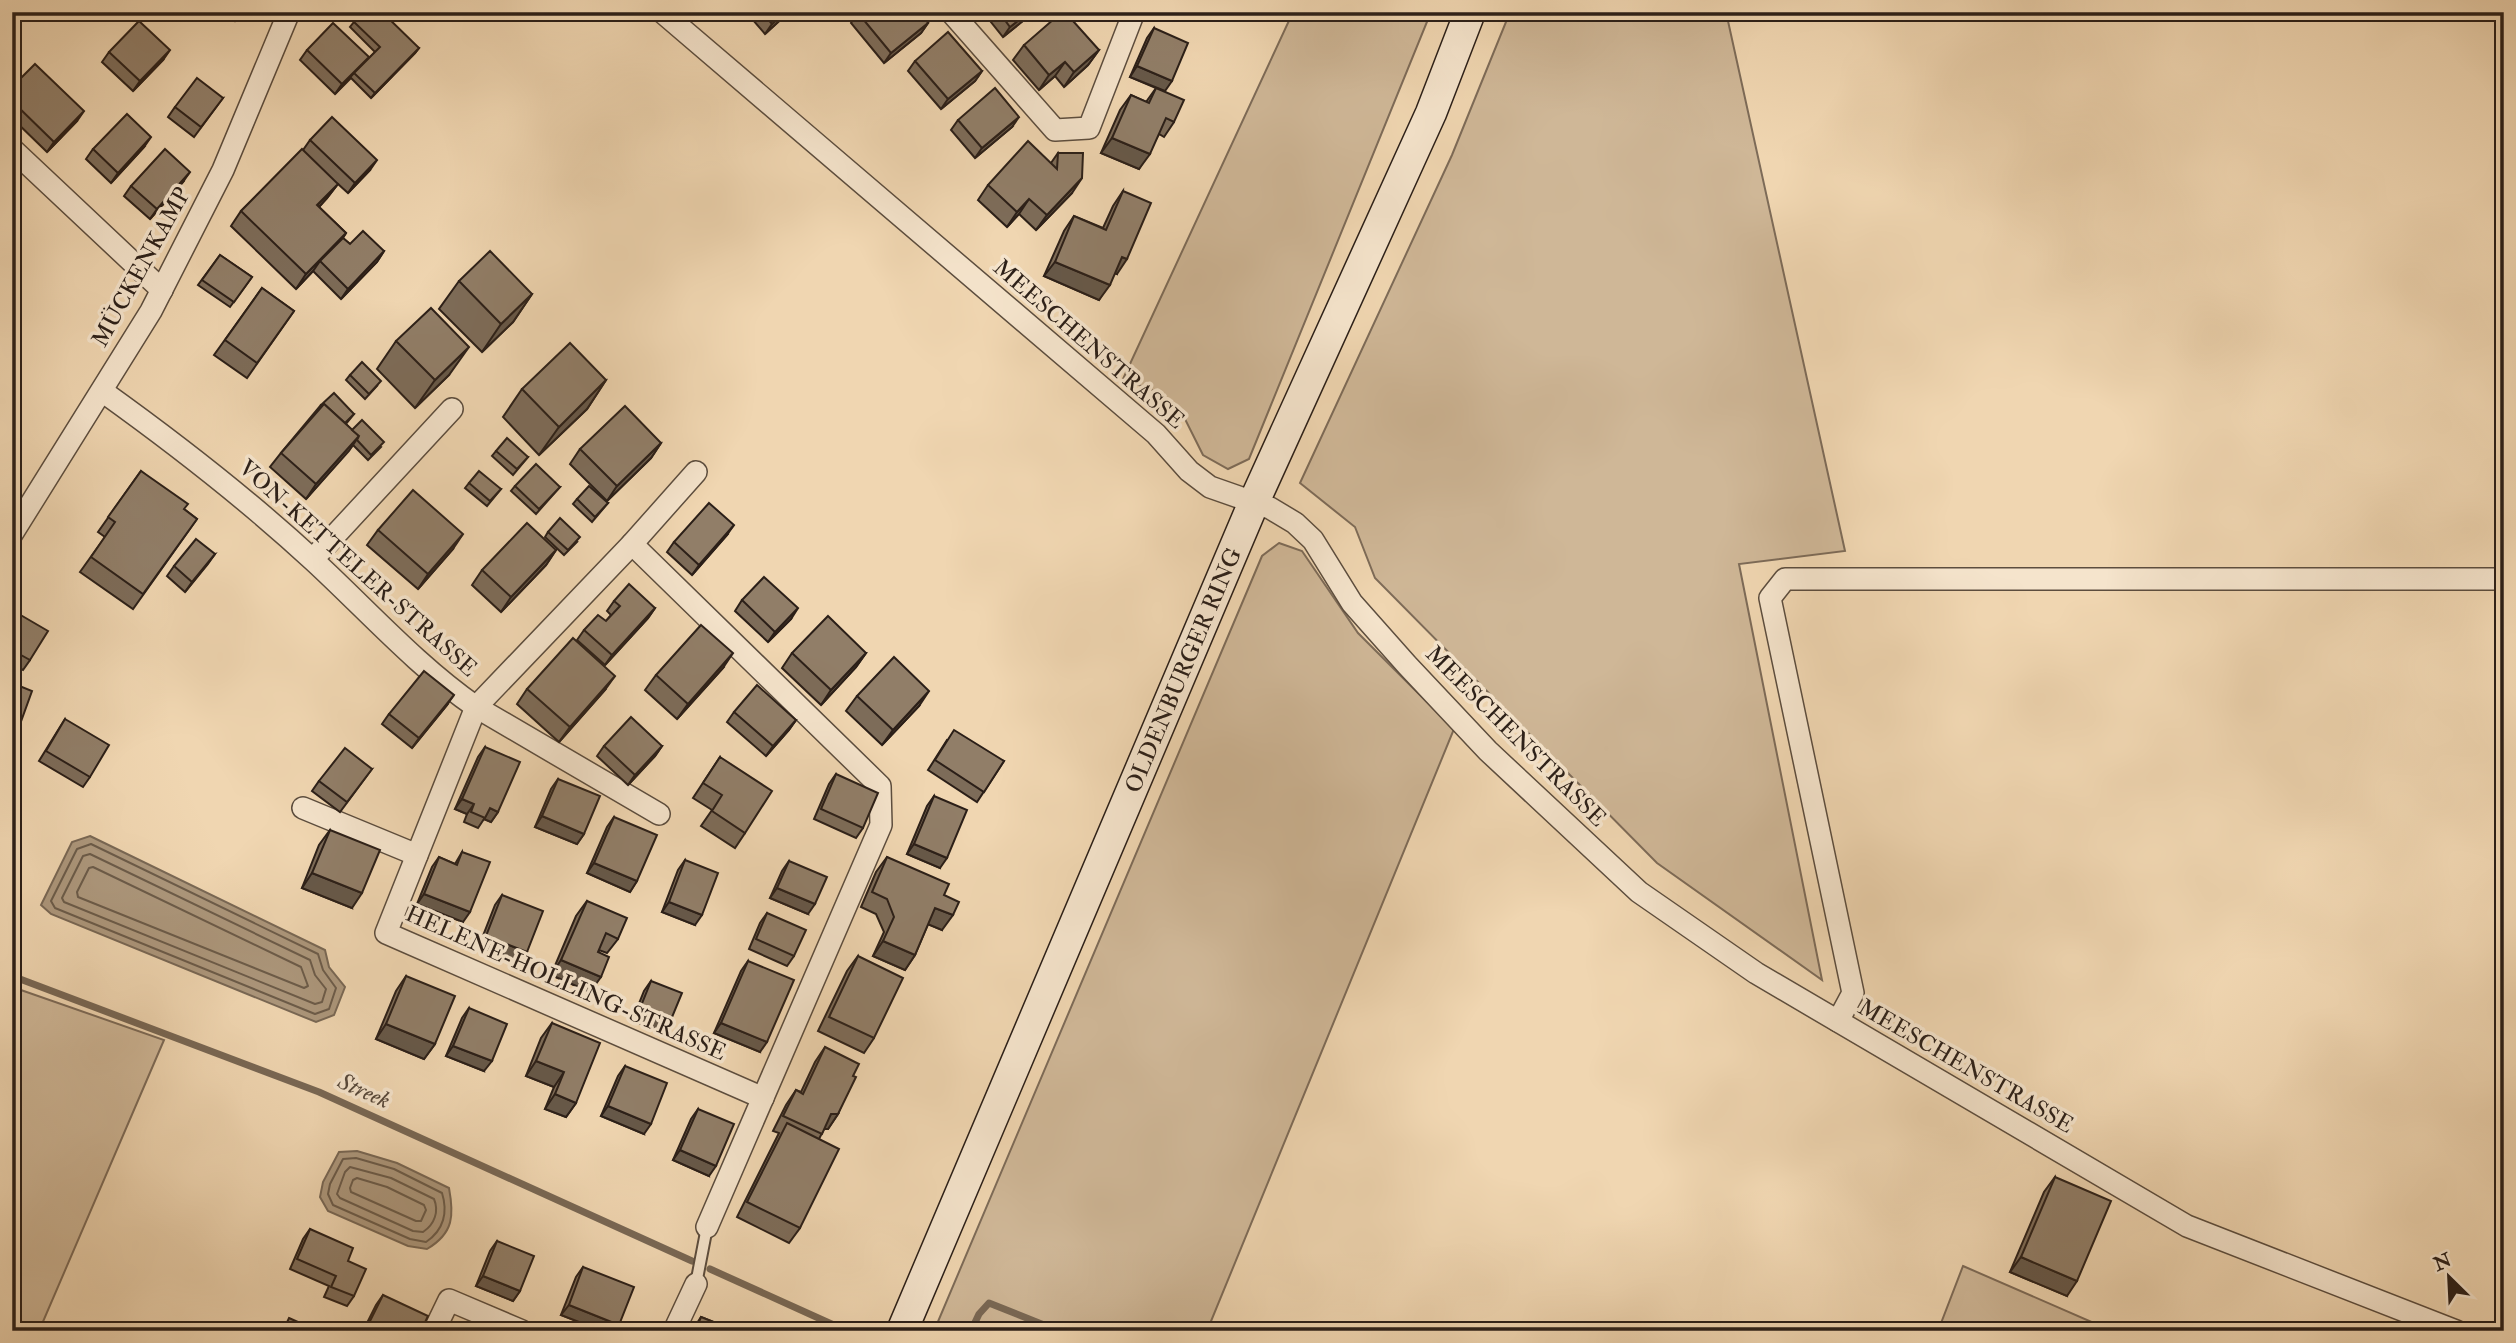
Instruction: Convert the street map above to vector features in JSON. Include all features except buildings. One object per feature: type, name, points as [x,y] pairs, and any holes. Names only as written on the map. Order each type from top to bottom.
[{"type":"main road","name":"OLDENBURGER RING","points":[[902,1331],[1254,502],[1431,113],[1470,12]]},
{"type":"street","name":"MÜCKENKAMP","points":[[12,534],[162,290],[223,170],[289,12]]},
{"type":"street","name":"MEESCHENSTRASSE","points":[[662,12],[1156,434],[1189,471],[1210,487],[1270,508],[1295,523],[1313,540],[1352,603],[1407,665],[1488,751],[1640,892],[1756,972],[2187,1226],[2456,1331]]},
{"type":"street","points":[[951,12],[1055,130],[1089,128],[1135,12]]},
{"type":"street","points":[[12,149],[162,290]]},
{"type":"street","name":"VON-KETTELER-STRASSE","points":[[102,391],[229,485],[313,559],[447,687],[476,707],[659,814]]},
{"type":"street","points":[[313,559],[452,409]]},
{"type":"street","points":[[476,707],[632,544],[696,472]]},
{"type":"street","points":[[632,544],[880,786],[881,825],[707,1227]]},
{"type":"street","points":[[1838,1021],[1853,993],[1770,598],[1785,579],[2504,579]]},
{"type":"street","name":"HELENE-HOLLING-STRASSE","points":[[476,707],[386,933],[763,1098]]},
{"type":"street","points":[[303,808],[417,855]]},
{"type":"street","points":[[674,1331],[696,1284]]},
{"type":"street","points":[[434,1331],[449,1300],[522,1331]]},
{"type":"lane","points":[[696,1284],[707,1227]]},
{"type":"shaded area","points":[[1293,12],[1431,12],[1249,459],[1228,469],[1203,455],[1184,417],[1157,392],[1123,379]]},
{"type":"shaded area","points":[[1510,12],[1726,12],[1845,551],[1739,564],[1822,980],[1657,863],[1375,578],[1355,527],[1300,483],[1452,155]]},
{"type":"shaded area","points":[[1279,543],[1302,551],[1358,633],[1454,729],[1207,1331],[1097,1331],[1091,1328],[1090,1331],[934,1331],[1262,556]]},
{"type":"shaded area","points":[[18,989],[164,1040],[39,1331],[12,1331],[12,1001]]},
{"type":"shaded area","points":[[1963,1266],[2094,1323],[2090,1331],[1938,1331]]},
{"type":"water","points":[[90,836],[325,950],[329,967],[345,987],[334,1015],[316,1022],[51,914],[41,905],[72,842]]},
{"type":"water","points":[[357,1151],[397,1163],[449,1188],[451,1215],[443,1237],[427,1249],[408,1246],[328,1211],[320,1197],[323,1182],[339,1152]]},
{"type":"waterway","name":"Streek","points":[[12,976],[319,1092],[692,1261]]},
{"type":"waterway","name":"Streek","points":[[710,1269],[847,1331]]},
{"type":"waterway","name":"Streek","points":[[971,1331],[979,1314],[989,1303],[1059,1331]]}]
